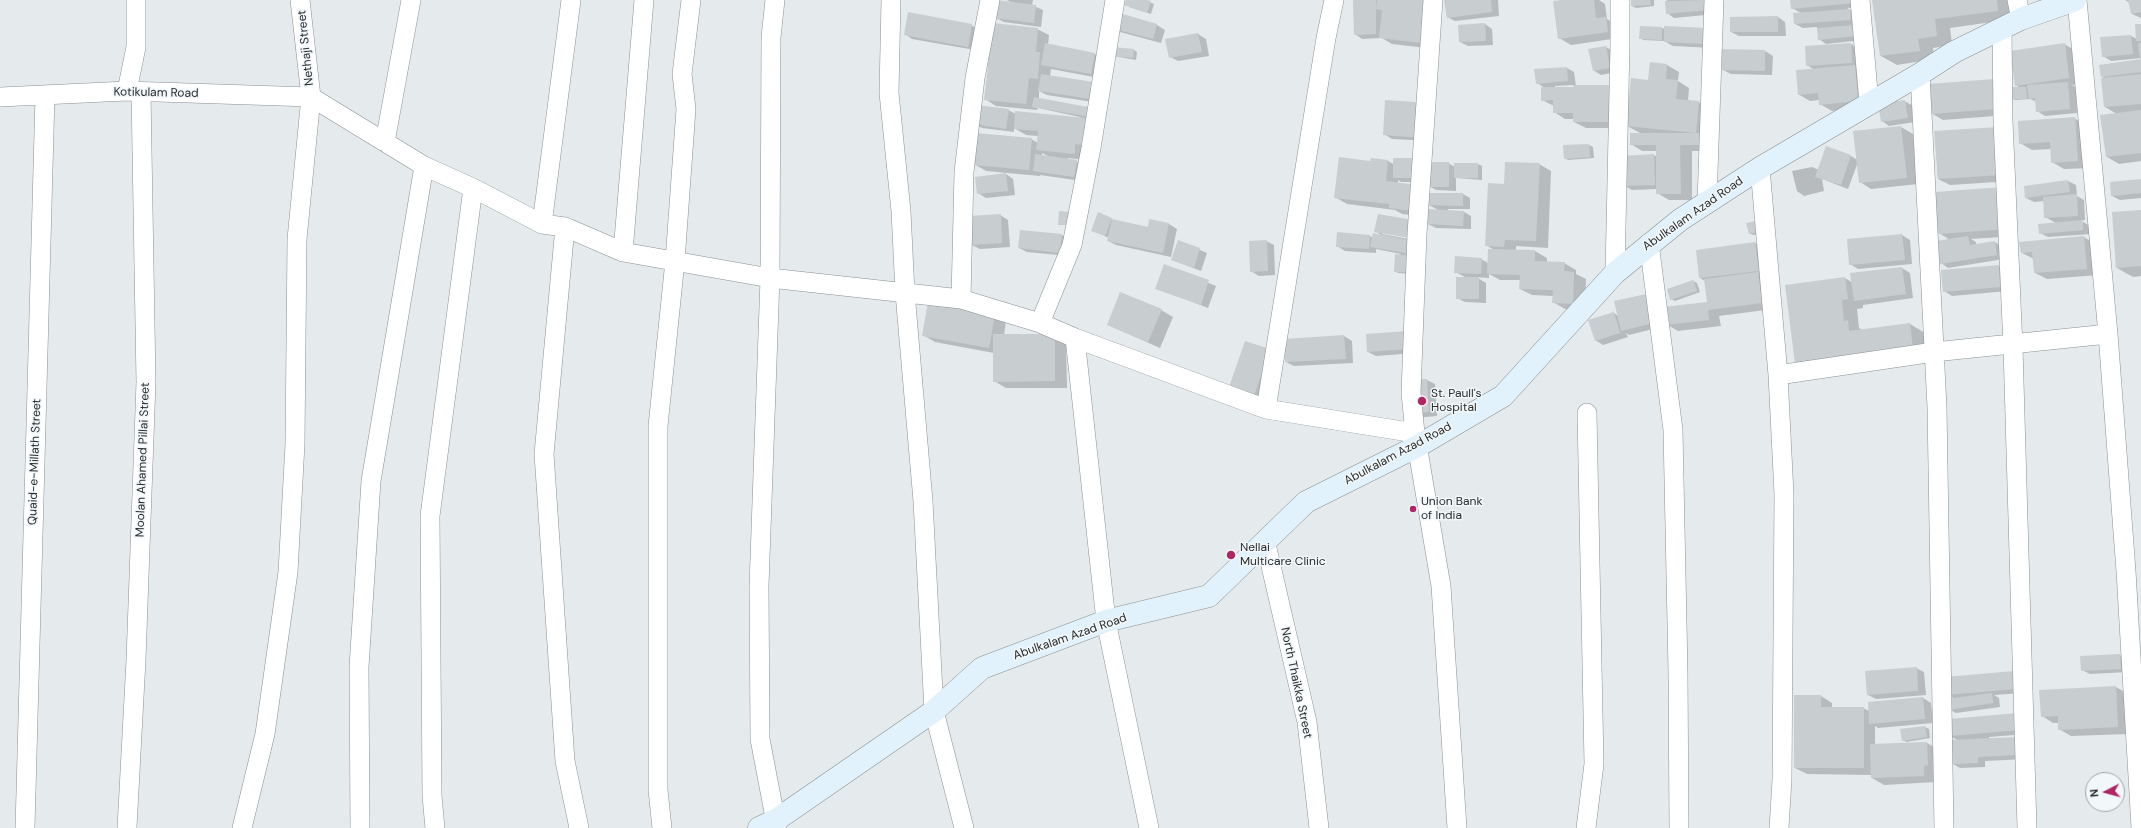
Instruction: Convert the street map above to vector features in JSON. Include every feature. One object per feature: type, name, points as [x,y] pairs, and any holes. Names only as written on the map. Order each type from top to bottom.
[{"type":"main road","name":"Abulkalam Azad Road","points":[[771,825],[934,711],[982,668],[1106,621],[1208,596],[1306,502],[1416,440],[1503,396],[1615,273],[1649,244],[1707,202],[1760,168],[1920,74],[1954,52],[2002,28],[2019,10],[2076,0]]},
{"type":"street","name":"Moolan Ahamed Pillai Street","points":[[127,828],[136,660],[146,382],[134,92],[136,0]]},
{"type":"street","points":[[385,142],[411,0]]},
{"type":"street","points":[[542,224],[570,0]]},
{"type":"street","points":[[623,252],[644,0]]},
{"type":"street","points":[[662,828],[658,790],[658,426],[675,261],[686,109],[682,74],[691,0]]},
{"type":"street","points":[[771,825],[760,739],[759,586],[770,278],[771,37],[775,0]]},
{"type":"street","points":[[891,0],[889,94],[902,211],[905,293],[923,501],[934,711],[964,828]]},
{"type":"street","points":[[961,299],[964,172],[975,78],[990,0]]},
{"type":"street","points":[[1040,323],[1072,246],[1091,148],[1115,0]]},
{"type":"street","points":[[1266,409],[1326,38],[1334,0]]},
{"type":"street","points":[[1433,0],[1417,234],[1411,393],[1416,440],[1441,586],[1457,828]]},
{"type":"street","points":[[1615,273],[1620,0]]},
{"type":"street","points":[[1707,202],[1714,0]]},
{"type":"street","points":[[1860,0],[1869,103]]},
{"type":"street","points":[[2076,0],[2108,334],[2126,571],[2141,828]]},
{"type":"street","name":"Nethaji Street","points":[[242,828],[265,734],[288,572],[295,444],[297,239],[311,97],[305,4]]},
{"type":"street","points":[[2002,28],[2003,121],[2013,344],[2026,828]]},
{"type":"street","points":[[1920,74],[1937,407],[1944,828]]},
{"type":"street","name":"Kotikulam Road","points":[[0,97],[134,92],[311,97]]},
{"type":"street","name":"Quaid-e-Millath Street","points":[[25,828],[45,95]]},
{"type":"street","points":[[311,97],[424,166],[473,188],[542,224],[565,228],[623,252],[770,278],[961,299],[1040,323],[1075,338],[1266,409],[1416,440]]},
{"type":"street","points":[[360,828],[359,668],[372,481],[424,166]]},
{"type":"street","points":[[1760,168],[1778,375],[1784,494],[1782,780],[1778,828]]},
{"type":"street","points":[[435,828],[432,796],[430,516],[473,188]]},
{"type":"street","points":[[565,228],[544,454],[565,761],[579,828]]},
{"type":"street","points":[[1649,244],[1673,430],[1678,672],[1679,828]]},
{"type":"street","points":[[1778,375],[1934,352],[2108,334]]},
{"type":"street","points":[[1075,338],[1106,621],[1150,828]]},
{"type":"street","points":[[1586,828],[1594,764],[1587,412]]},
{"type":"street","name":"North Thaikka Street","points":[[1265,540],[1307,722],[1319,828]]},
{"type":"building","points":[[997,0],[1036,5],[1034,23],[995,18]]},
{"type":"building","points":[[1126,0],[1151,1],[1147,13],[1124,5]]},
{"type":"building","points":[[1353,0],[1376,0],[1376,34],[1354,35]]},
{"type":"building","points":[[1377,0],[1428,0],[1423,43],[1379,38],[1382,10],[1376,9]]},
{"type":"building","points":[[1444,0],[1491,0],[1492,12],[1447,18]]},
{"type":"building","points":[[1594,0],[1596,18],[1606,17],[1608,32],[1558,39],[1553,1]]},
{"type":"building","points":[[1631,0],[1650,0],[1651,5],[1631,6]]},
{"type":"building","points":[[1708,0],[1708,10],[1666,14],[1665,1]]},
{"type":"building","points":[[1790,0],[1854,0],[1854,3],[1791,9]]},
{"type":"building","points":[[1872,0],[1997,0],[1998,11],[1935,19],[1937,36],[1918,39],[1920,51],[1880,56]]},
{"type":"building","points":[[2128,0],[2141,0],[2141,12],[2131,14]]},
{"type":"building","points":[[1850,9],[1851,20],[1794,24],[1793,13]]},
{"type":"building","points":[[908,12],[972,24],[968,47],[904,35]]},
{"type":"building","points":[[1116,12],[1157,24],[1153,39],[1111,28]]},
{"type":"building","points":[[1778,16],[1778,32],[1730,32],[1730,17]]},
{"type":"building","points":[[993,23],[1038,28],[1036,52],[1040,52],[1038,79],[1029,78],[1026,104],[984,100]]},
{"type":"building","points":[[1485,23],[1486,41],[1459,42],[1458,25]]},
{"type":"building","points":[[2135,24],[2141,24],[2141,41],[2136,41]]},
{"type":"building","points":[[1855,25],[1856,36],[1818,40],[1817,28]]},
{"type":"building","points":[[1640,26],[1662,27],[1662,40],[1639,39]]},
{"type":"building","points":[[1664,26],[1707,28],[1706,44],[1664,42]]},
{"type":"building","points":[[1198,33],[1202,52],[1169,58],[1165,39]]},
{"type":"building","points":[[2131,35],[2133,54],[2102,57],[2100,37]]},
{"type":"building","points":[[1045,43],[1095,53],[1091,74],[1041,65]]},
{"type":"building","points":[[1851,43],[1852,63],[1806,66],[1805,46]]},
{"type":"building","points":[[2065,43],[2069,78],[2015,86],[2010,51]]},
{"type":"building","points":[[2138,43],[2141,43],[2141,59],[2140,59]]},
{"type":"building","points":[[1606,46],[1610,68],[1593,71],[1588,49]]},
{"type":"building","points":[[1113,47],[1134,49],[1133,58],[1112,56]]},
{"type":"building","points":[[1722,49],[1765,50],[1765,71],[1722,70]]},
{"type":"building","points":[[2141,59],[2141,72],[2101,77],[2099,65]]},
{"type":"building","points":[[1650,62],[1667,64],[1666,79],[1678,80],[1676,99],[1699,101],[1696,133],[1626,126],[1631,78],[1648,80]]},
{"type":"building","points":[[1855,65],[1858,101],[1819,105],[1818,93],[1798,95],[1796,70]]},
{"type":"building","points":[[1567,67],[1568,81],[1536,84],[1534,69]]},
{"type":"building","points":[[1041,74],[1094,82],[1091,99],[1038,91]]},
{"type":"building","points":[[2141,74],[2141,104],[2104,107],[2101,78]]},
{"type":"building","points":[[1994,79],[1996,109],[1930,114],[1928,84]]},
{"type":"building","points":[[2068,82],[2070,109],[2036,112],[2035,98],[2029,99],[2027,85]]},
{"type":"building","points":[[1573,85],[1612,85],[1612,122],[1573,122],[1573,113],[1553,113],[1553,100],[1541,101],[1541,87],[1573,87]]},
{"type":"building","points":[[2010,87],[2026,87],[2027,99],[2010,99]]},
{"type":"building","points":[[1034,97],[1088,107],[1086,116],[1032,107]]},
{"type":"building","points":[[1385,100],[1416,102],[1416,110],[1425,110],[1423,138],[1383,135]]},
{"type":"building","points":[[1905,100],[1908,118],[1881,122],[1878,103]]},
{"type":"building","points":[[976,105],[1009,109],[1006,129],[974,124]]},
{"type":"building","points":[[2141,110],[2141,153],[2106,157],[2100,115]]},
{"type":"building","points":[[1015,111],[1086,118],[1084,145],[1075,144],[1075,154],[1036,150],[1038,131],[1014,129]]},
{"type":"building","points":[[2075,117],[2078,161],[2051,163],[2050,142],[2019,144],[2018,121]]},
{"type":"building","points":[[1901,126],[1907,178],[1859,183],[1853,131]]},
{"type":"building","points":[[1998,127],[2001,175],[1938,179],[1934,131]]},
{"type":"building","points":[[976,133],[1032,138],[1029,170],[973,165]]},
{"type":"building","points":[[1630,133],[1701,133],[1701,145],[1680,145],[1681,194],[1656,194],[1656,145],[1630,145]]},
{"type":"building","points":[[1589,144],[1590,157],[1564,159],[1563,145]]},
{"type":"building","points":[[1826,146],[1851,155],[1841,185],[1815,177]]},
{"type":"building","points":[[1035,154],[1077,160],[1074,177],[1033,171]]},
{"type":"building","points":[[1654,154],[1655,185],[1624,186],[1622,156]]},
{"type":"building","points":[[1339,157],[1370,161],[1371,158],[1388,160],[1386,181],[1417,185],[1414,211],[1389,208],[1389,204],[1334,198]]},
{"type":"building","points":[[1393,158],[1417,158],[1416,178],[1393,178]]},
{"type":"building","points":[[1428,162],[1449,162],[1449,187],[1428,187]]},
{"type":"building","points":[[1505,162],[1540,163],[1536,241],[1505,240],[1504,247],[1485,246],[1488,183],[1504,184]]},
{"type":"building","points":[[1454,163],[1478,163],[1478,178],[1454,178]]},
{"type":"building","points":[[1006,173],[1008,191],[977,194],[975,177]]},
{"type":"building","points":[[2141,179],[2141,193],[2111,196],[2110,182]]},
{"type":"building","points":[[2068,180],[2070,192],[2025,198],[2024,186]]},
{"type":"building","points":[[2003,187],[2006,229],[1938,234],[1935,192]]},
{"type":"building","points":[[1428,193],[1463,193],[1463,206],[1428,205]]},
{"type":"building","points":[[2077,194],[2078,216],[2044,218],[2043,197]]},
{"type":"building","points":[[1428,209],[1464,211],[1463,226],[1427,224]]},
{"type":"building","points":[[2141,210],[2141,266],[2116,268],[2112,212]]},
{"type":"building","points":[[1059,211],[1070,212],[1069,225],[1058,225]]},
{"type":"building","points":[[1098,212],[1112,218],[1105,236],[1091,231]]},
{"type":"building","points":[[1001,214],[1002,243],[971,245],[969,216]]},
{"type":"building","points":[[1378,214],[1413,220],[1410,238],[1374,232]]},
{"type":"building","points":[[1112,219],[1148,227],[1149,219],[1169,223],[1163,253],[1107,241]]},
{"type":"building","points":[[1761,220],[1763,231],[1749,234],[1746,223]]},
{"type":"building","points":[[2083,220],[2083,230],[2039,234],[2038,224]]},
{"type":"building","points":[[1020,230],[1062,234],[1060,253],[1018,248]]},
{"type":"building","points":[[1337,232],[1370,235],[1369,249],[1336,247]]},
{"type":"building","points":[[1373,233],[1413,241],[1411,254],[1370,247]]},
{"type":"building","points":[[1902,234],[1905,260],[1849,265],[1847,239]]},
{"type":"building","points":[[1968,236],[1970,245],[1995,241],[1997,255],[1940,264],[1936,241]]},
{"type":"building","points":[[2084,236],[2087,269],[2034,273],[2032,252],[2021,253],[2019,242]]},
{"type":"building","points":[[1178,240],[1200,248],[1194,268],[1171,260]]},
{"type":"building","points":[[1267,240],[1268,271],[1250,272],[1249,241]]},
{"type":"building","points":[[1755,242],[1759,271],[1699,278],[1696,250]]},
{"type":"building","points":[[1488,249],[1535,250],[1535,261],[1565,262],[1564,271],[1574,272],[1573,304],[1552,303],[1553,290],[1519,289],[1520,275],[1487,274]]},
{"type":"building","points":[[1395,254],[1412,256],[1412,272],[1394,272]]},
{"type":"building","points":[[1455,256],[1482,258],[1481,274],[1454,273]]},
{"type":"building","points":[[1164,264],[1209,280],[1201,305],[1155,289]]},
{"type":"building","points":[[1999,265],[2000,287],[1943,292],[1941,270]]},
{"type":"building","points":[[1902,267],[1906,294],[1854,301],[1850,273]]},
{"type":"building","points":[[1758,272],[1762,303],[1708,310],[1709,320],[1666,325],[1663,307],[1707,302],[1704,279]]},
{"type":"building","points":[[1456,277],[1479,277],[1479,299],[1456,299]]},
{"type":"building","points":[[1845,277],[1848,299],[1842,300],[1844,321],[1848,320],[1849,331],[1910,323],[1913,349],[1795,364],[1785,285]]},
{"type":"building","points":[[1693,280],[1697,291],[1670,300],[1667,289]]},
{"type":"building","points":[[1120,292],[1162,309],[1148,342],[1107,325]]},
{"type":"building","points":[[1651,293],[1658,322],[1621,331],[1614,301]]},
{"type":"building","points":[[928,302],[995,314],[989,348],[922,336]]},
{"type":"building","points":[[1614,312],[1620,333],[1595,341],[1588,320]]},
{"type":"building","points":[[1408,331],[1409,349],[1367,352],[1366,334]]},
{"type":"building","points":[[993,334],[1055,334],[1055,381],[993,382]]},
{"type":"building","points":[[1344,335],[1346,359],[1285,362],[1284,339]]},
{"type":"building","points":[[1245,341],[1270,349],[1254,396],[1229,387]]},
{"type":"building","points":[[1427,379],[1429,412],[1405,414],[1403,380]]},
{"type":"building","points":[[2120,654],[2121,669],[2081,671],[2080,656]]},
{"type":"building","points":[[1917,667],[1918,691],[1867,695],[1865,671]]},
{"type":"building","points":[[2014,671],[2015,689],[1946,695],[1945,677]]},
{"type":"building","points":[[2116,686],[2118,727],[2058,730],[2058,716],[2041,717],[2039,690]]},
{"type":"building","points":[[1992,693],[1993,703],[1948,710],[1946,699]]},
{"type":"building","points":[[1794,695],[1821,695],[1821,707],[1864,707],[1864,768],[1794,768]]},
{"type":"building","points":[[1923,697],[1925,719],[1869,724],[1868,702]]},
{"type":"building","points":[[2018,713],[2020,730],[1949,736],[1948,719]]},
{"type":"building","points":[[1925,726],[1927,737],[1902,741],[1900,729]]},
{"type":"building","points":[[2017,737],[2018,755],[1978,757],[1978,763],[1952,764],[1950,740]]},
{"type":"building","points":[[1927,742],[1928,765],[1924,766],[1924,776],[1871,778],[1870,744]]},
{"type":"place","name":"St. Paull's Hospital","points":[[1422,401]]},
{"type":"place","name":"Union Bank of India","points":[[1413,509]]},
{"type":"place","name":"Nellai Multicare Clinic","points":[[1231,555]]}]
